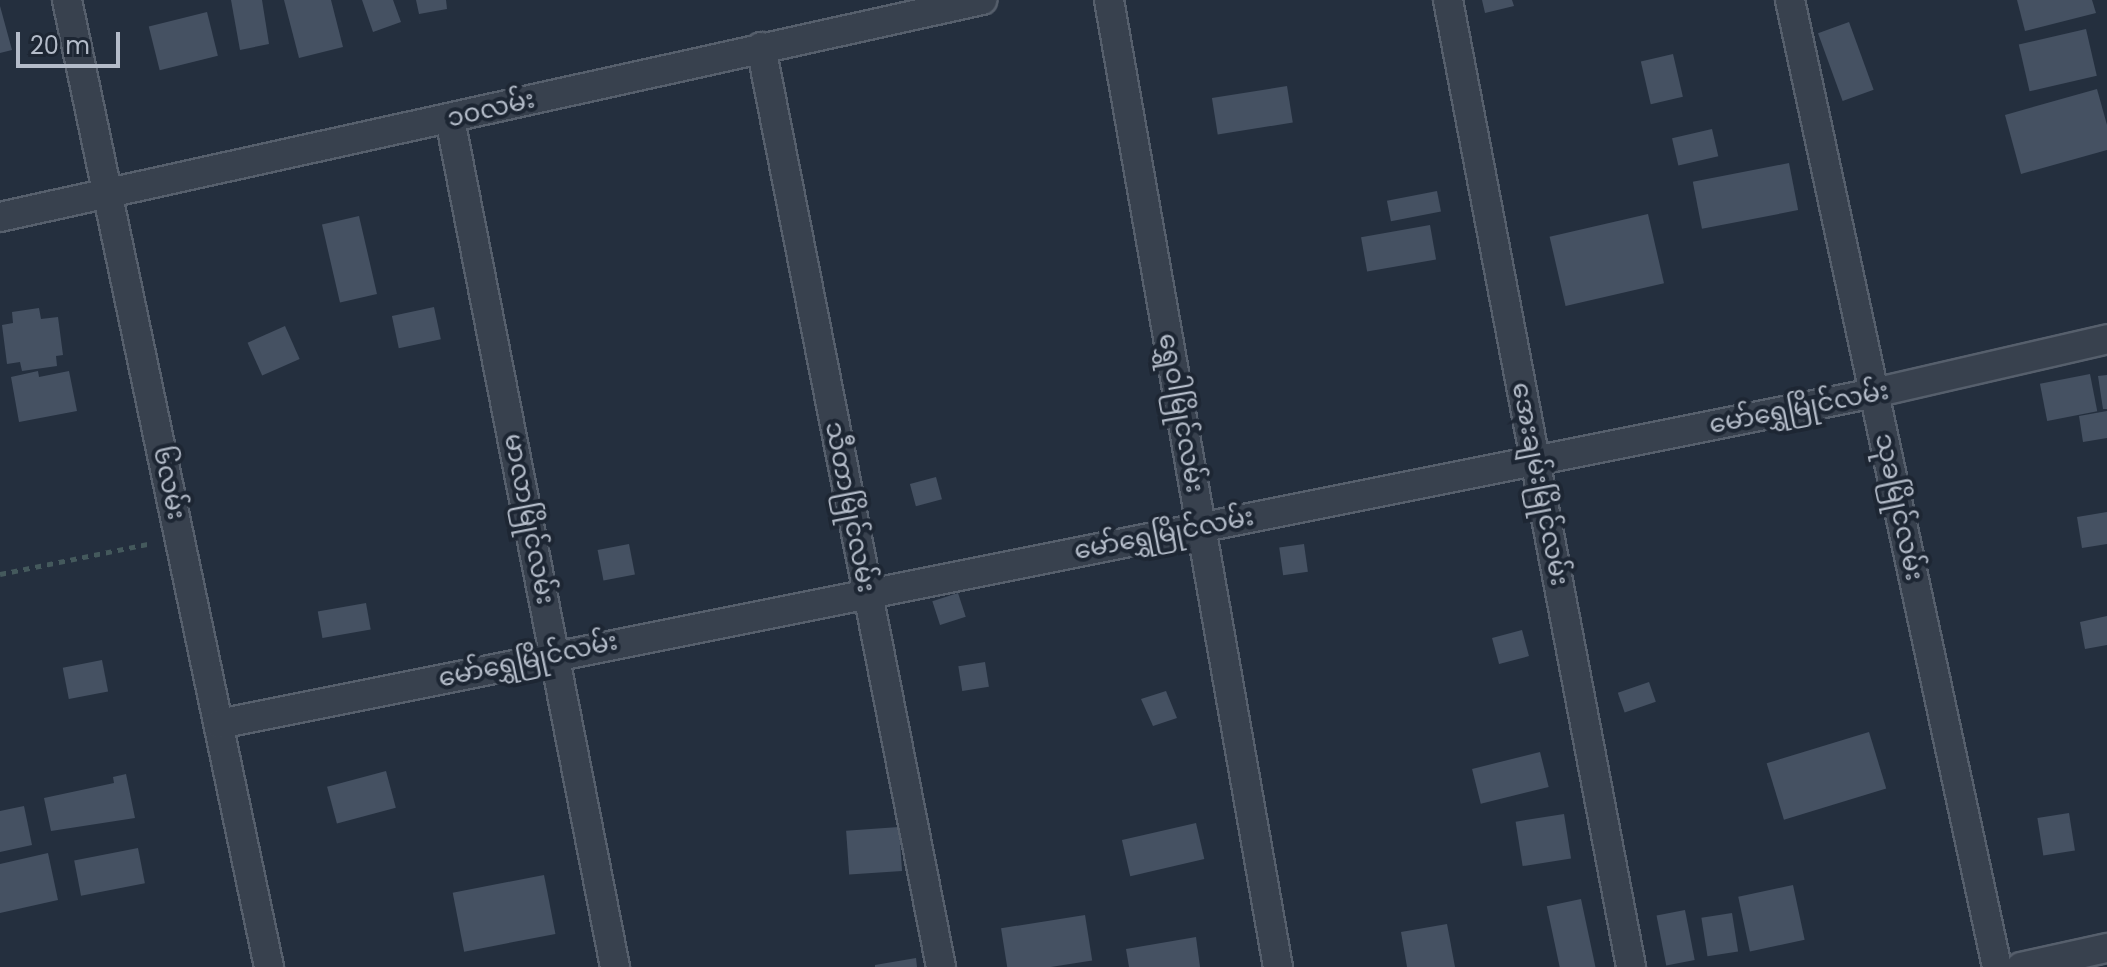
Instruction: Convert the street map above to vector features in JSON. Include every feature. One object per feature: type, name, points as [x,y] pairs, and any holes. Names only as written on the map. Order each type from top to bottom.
[{"type":"street","name":"၆လမ်း","points":[[67,0],[269,967]]},
{"type":"street","name":"၁၀လမ်း","points":[[0,217],[982,0]]},
{"type":"street","name":"ရွှေဝါမြိုင်လမ်း","points":[[1109,0],[1278,967]]},
{"type":"street","name":"အေးချမ်းမြိုင်လမ်း","points":[[1448,0],[1631,967]]},
{"type":"street","name":"သုခမြိုင်လမ်း","points":[[1790,0],[1997,967]]},
{"type":"street","name":"သီတာမြိုင်လမ်း","points":[[761,47],[941,967]]},
{"type":"street","name":"မာလာမြိုင်လမ်း","points":[[450,119],[615,967]]},
{"type":"street","name":"မော်ရွှေမြိုင်လမ်း","points":[[219,724],[555,653],[1874,393],[2107,339]]},
{"type":"street","points":[[2021,967],[2107,948]]},
{"type":"path","points":[[0,574],[180,537]]},
{"type":"building","points":[[231,0],[262,0],[269,44],[240,50]]},
{"type":"building","points":[[284,0],[331,0],[343,47],[299,58]]},
{"type":"building","points":[[362,0],[393,0],[401,22],[373,32]]},
{"type":"building","points":[[416,0],[446,0],[447,9],[419,14]]},
{"type":"building","points":[[1482,0],[1512,0],[1514,6],[1485,13]]},
{"type":"building","points":[[2017,0],[2092,0],[2096,13],[2025,31]]},
{"type":"building","points":[[0,6],[12,50],[0,53]]},
{"type":"building","points":[[207,12],[218,56],[160,70],[149,27]]},
{"type":"building","points":[[1849,22],[1874,90],[1843,101],[1818,33]]},
{"type":"building","points":[[2086,29],[2097,76],[2030,91],[2019,45]]},
{"type":"building","points":[[1673,54],[1683,97],[1651,104],[1641,61]]},
{"type":"building","points":[[1287,86],[1293,123],[1218,134],[1212,98]]},
{"type":"building","points":[[2097,89],[2107,125],[2107,150],[2021,174],[2005,115]]},
{"type":"building","points":[[1712,129],[1718,156],[1678,166],[1672,138]]},
{"type":"building","points":[[1789,163],[1798,210],[1702,229],[1693,182]]},
{"type":"building","points":[[1437,191],[1441,212],[1391,221],[1387,201]]},
{"type":"building","points":[[1648,214],[1664,283],[1566,306],[1550,237]]},
{"type":"building","points":[[359,216],[377,294],[340,302],[322,225]]},
{"type":"building","points":[[1430,225],[1436,259],[1367,272],[1361,237]]},
{"type":"building","points":[[434,307],[441,339],[399,348],[392,316]]},
{"type":"building","points":[[39,308],[41,319],[58,317],[63,355],[56,356],[57,366],[22,371],[20,362],[7,364],[2,325],[13,323],[12,312]]},
{"type":"building","points":[[285,326],[300,359],[262,376],[248,343]]},
{"type":"building","points":[[38,371],[39,377],[69,371],[77,411],[19,422],[11,377]]},
{"type":"building","points":[[2090,374],[2097,411],[2047,421],[2040,384]]},
{"type":"building","points":[[2107,375],[2107,409],[2103,409],[2098,376]]},
{"type":"building","points":[[2107,411],[2107,438],[2083,442],[2079,416]]},
{"type":"building","points":[[936,477],[942,499],[916,506],[910,484]]},
{"type":"building","points":[[2107,512],[2107,544],[2082,548],[2077,517]]},
{"type":"building","points":[[629,544],[635,574],[604,581],[598,550]]},
{"type":"building","points":[[1304,544],[1308,572],[1283,575],[1279,547]]},
{"type":"building","points":[[958,593],[966,617],[940,625],[932,601]]},
{"type":"building","points":[[366,603],[371,630],[322,638],[318,612]]},
{"type":"building","points":[[2107,616],[2107,645],[2085,649],[2080,622]]},
{"type":"building","points":[[1522,630],[1529,656],[1499,664],[1492,638]]},
{"type":"building","points":[[102,660],[108,691],[69,699],[63,668]]},
{"type":"building","points":[[985,662],[989,687],[962,691],[958,666]]},
{"type":"building","points":[[1649,682],[1656,702],[1625,713],[1618,693]]},
{"type":"building","points":[[1166,691],[1177,718],[1153,726],[1141,699]]},
{"type":"building","points":[[1869,732],[1886,788],[1784,820],[1767,763]]},
{"type":"building","points":[[1540,752],[1549,787],[1481,804],[1472,769]]},
{"type":"building","points":[[386,771],[396,808],[337,823],[327,787]]},
{"type":"building","points":[[126,774],[135,818],[51,831],[44,798],[114,783],[113,777]]},
{"type":"building","points":[[24,806],[32,845],[0,852],[0,811]]},
{"type":"building","points":[[2069,813],[2075,851],[2043,856],[2037,818]]},
{"type":"building","points":[[1564,814],[1571,858],[1523,866],[1516,822]]},
{"type":"building","points":[[1196,823],[1204,859],[1130,876],[1122,840]]},
{"type":"building","points":[[899,827],[902,871],[849,875],[846,831]]},
{"type":"building","points":[[138,848],[145,883],[81,896],[74,860]]},
{"type":"building","points":[[48,853],[58,900],[0,913],[0,864]]},
{"type":"building","points":[[544,875],[555,934],[464,952],[453,893]]},
{"type":"building","points":[[1793,885],[1805,940],[1750,951],[1738,897]]},
{"type":"building","points":[[1581,899],[1595,967],[1560,967],[1547,906]]},
{"type":"building","points":[[1685,910],[1695,960],[1666,966],[1657,916]]},
{"type":"building","points":[[1732,913],[1738,952],[1707,956],[1701,918]]},
{"type":"building","points":[[1085,915],[1092,960],[1051,967],[1007,967],[1001,928]]},
{"type":"building","points":[[1447,924],[1455,967],[1407,967],[1401,932]]},
{"type":"building","points":[[1196,937],[1200,967],[1129,967],[1126,949]]},
{"type":"building","points":[[916,958],[917,967],[875,967],[875,965]]}]
